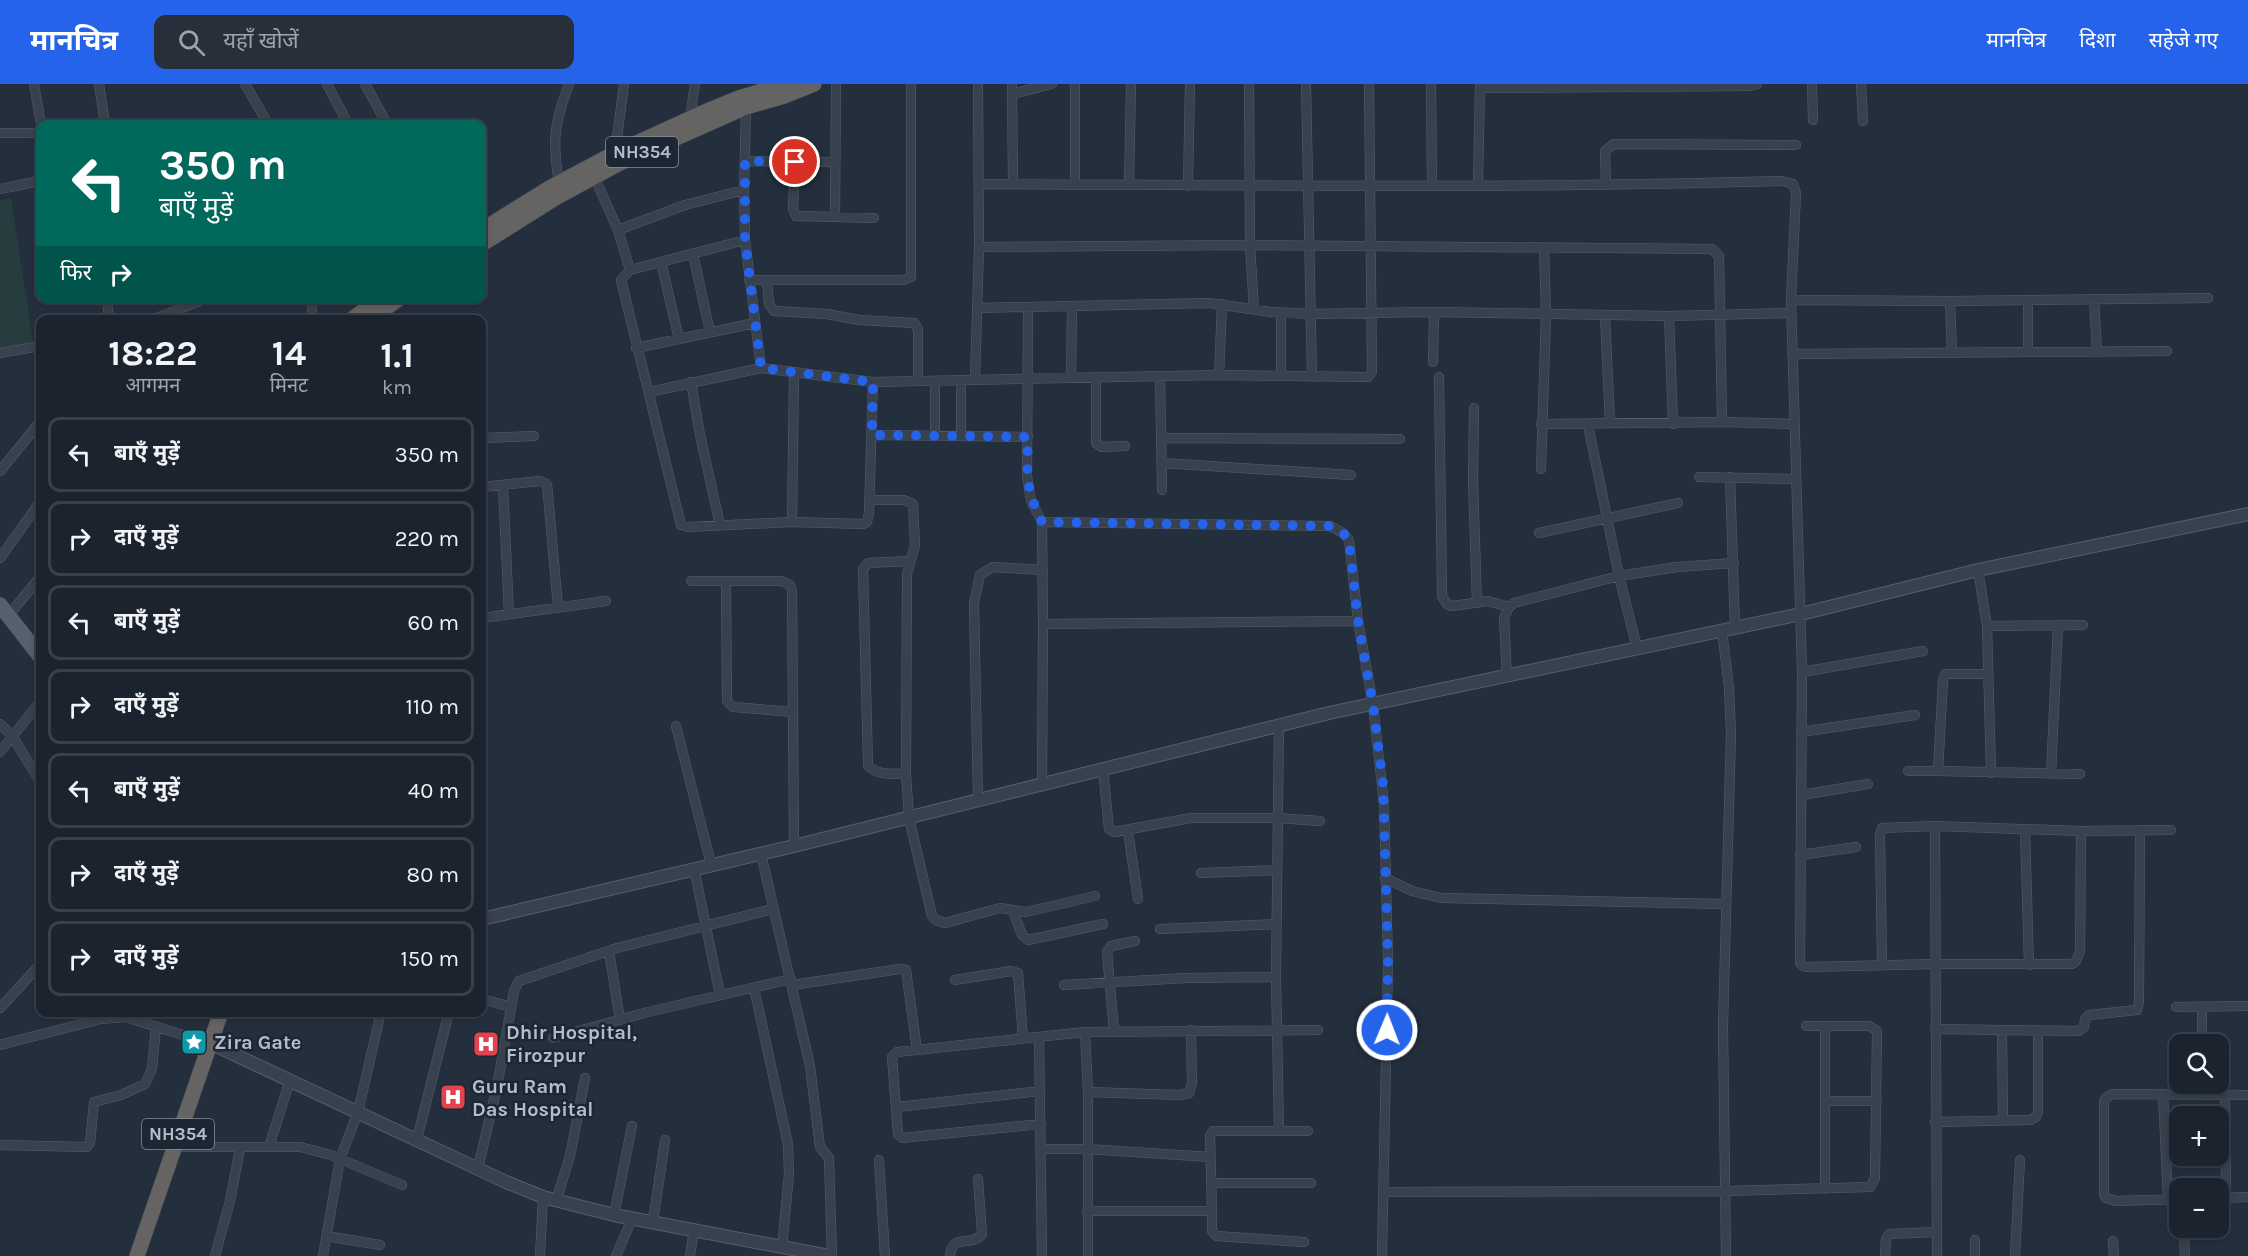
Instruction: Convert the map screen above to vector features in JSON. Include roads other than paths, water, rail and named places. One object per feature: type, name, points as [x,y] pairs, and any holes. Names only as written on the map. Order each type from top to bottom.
[{"type":"highway","name":"NH354","points":[[486,241],[549,202],[615,153],[739,98],[785,84]]},
{"type":"highway","name":"NH354","points":[[486,228],[559,183],[592,172],[746,107],[814,84]]},
{"type":"highway","points":[[358,315],[373,303]]},
{"type":"highway","points":[[376,315],[393,303]]},
{"type":"highway","name":"NH354","points":[[137,1256],[220,1017]]},
{"type":"main road","points":[[4,610],[36,651]]},
{"type":"street","points":[[34,84],[39,120]]},
{"type":"street","points":[[99,84],[104,120]]},
{"type":"street","points":[[245,84],[266,120]]},
{"type":"street","points":[[327,84],[346,120]]},
{"type":"street","points":[[365,84],[385,120]]},
{"type":"street","points":[[559,183],[554,135],[560,108],[569,84]]},
{"type":"street","points":[[615,153],[624,84]]},
{"type":"street","points":[[690,118],[695,84]]},
{"type":"street","points":[[835,218],[836,84]]},
{"type":"street","points":[[749,280],[903,280],[911,277],[911,84]]},
{"type":"street","points":[[975,380],[979,247],[978,84]]},
{"type":"street","points":[[1013,184],[1012,89],[1052,84]]},
{"type":"street","points":[[1075,84],[1075,185]]},
{"type":"street","points":[[1129,185],[1131,84]]},
{"type":"street","points":[[1188,186],[1190,84]]},
{"type":"street","points":[[1250,84],[1250,245],[1254,309]]},
{"type":"street","points":[[1306,84],[1312,377]]},
{"type":"street","points":[[649,392],[761,368],[873,382],[1220,375],[1364,378],[1371,375],[1369,84]]},
{"type":"street","points":[[1431,84],[1432,186]]},
{"type":"street","points":[[1478,186],[1480,86],[1750,86],[1757,84]]},
{"type":"street","points":[[1812,84],[1813,120]]},
{"type":"street","points":[[1861,84],[1863,121]]},
{"type":"street","points":[[746,107],[745,240],[761,368]]},
{"type":"street","points":[[0,134],[36,134]]},
{"type":"street","points":[[1606,185],[1605,151],[1614,144],[1796,145]]},
{"type":"street","points":[[745,161],[835,162]]},
{"type":"street","points":[[795,162],[794,213],[799,217],[874,218]]},
{"type":"street","points":[[592,172],[618,230],[630,270]]},
{"type":"street","points":[[979,184],[1251,187],[1606,185],[1782,181],[1793,184],[1796,194],[1791,313],[1802,672],[1799,958],[1803,966],[2072,964],[2079,957],[2081,831]]},
{"type":"street","points":[[0,189],[36,182]]},
{"type":"street","points":[[618,230],[685,205],[744,190]]},
{"type":"street","points":[[745,240],[630,270],[621,280],[681,525],[688,528],[792,522],[863,524],[869,518],[873,382]]},
{"type":"street","points":[[979,247],[1250,245],[1712,249],[1719,256],[1722,315],[1722,422]]},
{"type":"street","points":[[1540,469],[1546,315],[1544,248]]},
{"type":"street","points":[[693,254],[710,332]]},
{"type":"street","points":[[661,262],[679,339]]},
{"type":"street","points":[[767,280],[769,304],[774,311],[915,323],[918,329],[918,381]]},
{"type":"street","points":[[1791,300],[2208,298]]},
{"type":"street","points":[[2094,299],[2097,352]]},
{"type":"street","points":[[2028,300],[2028,352]]},
{"type":"street","points":[[1950,301],[1952,353]]},
{"type":"street","points":[[164,315],[194,303]]},
{"type":"street","points":[[977,308],[1222,304],[1281,313],[1310,314],[1434,312],[1669,316],[1791,313]]},
{"type":"street","points":[[1220,375],[1222,304]]},
{"type":"street","points":[[1071,378],[1072,306]]},
{"type":"street","points":[[1028,307],[1028,486],[1031,501],[1042,522],[1044,624],[1042,785]]},
{"type":"street","points":[[1433,362],[1434,312]]},
{"type":"street","points":[[1281,313],[1281,376]]},
{"type":"street","points":[[1605,316],[1610,423]]},
{"type":"street","points":[[1669,316],[1673,424]]},
{"type":"street","points":[[636,348],[755,323]]},
{"type":"street","points":[[0,353],[36,347]]},
{"type":"street","points":[[1792,354],[2167,351]]},
{"type":"street","points":[[792,522],[794,373]]},
{"type":"street","points":[[1160,376],[1162,490]]},
{"type":"street","points":[[1096,377],[1096,445],[1125,446]]},
{"type":"street","points":[[1439,378],[1442,596],[1447,604],[1452,606],[1493,602],[1509,607]]},
{"type":"street","points":[[961,380],[961,436]]},
{"type":"street","points":[[935,381],[935,436]]},
{"type":"street","points":[[691,382],[720,525]]},
{"type":"street","points":[[1474,408],[1473,481],[1477,603]]},
{"type":"street","points":[[1541,424],[1722,422],[1794,424]]},
{"type":"street","points":[[1588,424],[1619,576],[1637,648]]},
{"type":"street","points":[[0,471],[36,427]]},
{"type":"street","points":[[872,435],[1028,437]]},
{"type":"street","points":[[486,438],[534,436]]},
{"type":"street","points":[[1161,438],[1401,439]]},
{"type":"street","points":[[1162,463],[1350,475]]},
{"type":"street","points":[[1699,477],[1795,479]]},
{"type":"street","points":[[1726,1256],[1725,904],[1731,733],[1729,629],[1734,563],[1730,477]]},
{"type":"street","points":[[486,486],[540,481],[549,486],[558,608]]},
{"type":"street","points":[[503,484],[509,614]]},
{"type":"street","points":[[870,500],[904,500],[913,504],[915,545],[907,574],[906,774],[909,818],[932,916],[945,923],[1002,908],[1030,912],[1095,896]]},
{"type":"street","points":[[1539,533],[1678,503]]},
{"type":"street","points":[[0,558],[36,508]]},
{"type":"street","points":[[486,918],[909,818],[1279,724],[1801,614],[1978,570],[2248,514]]},
{"type":"street","points":[[1042,522],[1330,526],[1343,533],[1349,540],[1358,621],[1373,705],[1384,794],[1388,960],[1382,1256]]},
{"type":"street","points":[[906,774],[879,772],[872,770],[868,765],[863,568],[868,563],[909,561]]},
{"type":"street","points":[[1507,676],[1504,618],[1509,607],[1514,603],[1619,576],[1677,567],[1734,563]]},
{"type":"street","points":[[978,801],[974,603],[980,574],[993,567],[1042,570]]},
{"type":"street","points":[[1978,570],[1987,626],[1991,773]]},
{"type":"street","points":[[4,610],[36,581]]},
{"type":"street","points":[[691,581],[782,581],[790,585],[792,590],[794,846]]},
{"type":"street","points":[[726,581],[727,701],[733,707],[793,712]]},
{"type":"street","points":[[486,617],[606,601]]},
{"type":"street","points":[[1044,624],[1358,621]]},
{"type":"street","points":[[2051,774],[2058,625]]},
{"type":"street","points":[[1987,626],[2083,625]]},
{"type":"street","points":[[1802,672],[1923,651]]},
{"type":"street","points":[[1938,771],[1944,676],[1947,673],[1988,674]]},
{"type":"street","points":[[0,752],[36,707]]},
{"type":"street","points":[[1801,732],[1915,715]]},
{"type":"street","points":[[0,724],[12,736],[36,775]]},
{"type":"street","points":[[1278,1131],[1276,924],[1279,724]]},
{"type":"street","points":[[676,726],[711,864]]},
{"type":"street","points":[[1103,769],[1109,829],[1114,832],[1191,818],[1277,818],[1320,821]]},
{"type":"street","points":[[1908,771],[2080,774]]},
{"type":"street","points":[[1801,795],[1868,784]]},
{"type":"street","points":[[1882,965],[1880,831],[1887,826],[2081,831],[2171,830]]},
{"type":"street","points":[[1935,826],[1937,1256]]},
{"type":"street","points":[[2025,829],[2029,965]]},
{"type":"street","points":[[1935,1029],[2078,1031],[2084,1027],[2085,1019],[2089,1015],[2133,1011],[2139,1007],[2140,830]]},
{"type":"street","points":[[1128,831],[1138,899]]},
{"type":"street","points":[[1800,855],[1856,847]]},
{"type":"street","points":[[0,1045],[101,1019],[125,1017],[212,1044],[543,1197],[632,1219],[825,1256],[829,1158],[820,1147],[810,1066],[761,854]]},
{"type":"street","points":[[694,868],[720,995]]},
{"type":"street","points":[[1201,873],[1277,870]]},
{"type":"street","points":[[1385,878],[1412,891],[1441,898],[1725,904]]},
{"type":"street","points":[[478,1168],[497,1087],[516,986],[523,979],[609,951],[773,909]]},
{"type":"street","points":[[1013,911],[1022,935],[1028,940],[1103,924]]},
{"type":"street","points":[[1160,929],[1276,924]]},
{"type":"street","points":[[1114,1031],[1108,949],[1135,941]]},
{"type":"street","points":[[609,951],[620,1020]]},
{"type":"street","points":[[0,1008],[36,969]]},
{"type":"street","points":[[553,1038],[754,988],[900,969],[906,970],[917,1050]]},
{"type":"street","points":[[955,980],[1011,971],[1018,973],[1023,1038]]},
{"type":"street","points":[[1064,985],[1276,977]]},
{"type":"street","points":[[754,988],[788,1144],[789,1174],[782,1248]]},
{"type":"street","points":[[486,1000],[512,1007]]},
{"type":"street","points":[[2175,1007],[2248,1006]]},
{"type":"street","points":[[2202,1007],[2202,1034]]},
{"type":"street","points":[[144,1017],[146,1023]]},
{"type":"street","points":[[323,1256],[340,1159],[358,1112],[380,1017]]},
{"type":"street","points":[[417,1139],[448,1017]]},
{"type":"street","points":[[0,1145],[87,1147],[90,1143],[94,1102],[121,1095],[145,1084],[152,1069],[156,1026]]},
{"type":"street","points":[[1383,1192],[1725,1191],[1864,1188],[1873,1183],[1877,1101],[1877,1031],[1869,1026],[1806,1026]]},
{"type":"street","points":[[1825,1026],[1825,1189]]},
{"type":"street","points":[[1088,1092],[1180,1095],[1189,1093],[1192,1083],[1191,1030]]},
{"type":"street","points":[[1041,1124],[902,1138],[898,1134],[892,1057],[897,1052],[1085,1032],[1318,1030]]},
{"type":"street","points":[[2002,1030],[2003,1121]]},
{"type":"street","points":[[1935,1122],[2031,1120],[2036,1117],[2038,1112],[2038,1031]]},
{"type":"street","points":[[1085,1032],[1088,1092],[1088,1256]]},
{"type":"street","points":[[1039,1037],[1042,1256]]},
{"type":"street","points":[[556,1201],[571,1148],[585,1078]]},
{"type":"street","points":[[269,1147],[290,1080]]},
{"type":"street","points":[[897,1107],[1040,1091]]},
{"type":"street","points":[[2163,1094],[2168,1200],[2108,1200],[2104,1194],[2103,1101],[2113,1094],[2163,1094],[2169,1094]]},
{"type":"street","points":[[2202,1094],[2248,1095]]},
{"type":"street","points":[[2223,1178],[2225,1095]]},
{"type":"street","points":[[1826,1101],[1877,1101]]},
{"type":"street","points":[[614,1215],[632,1126]]},
{"type":"street","points":[[1304,1242],[1216,1236],[1212,1231],[1210,1136],[1216,1129],[1308,1131]]},
{"type":"street","points":[[653,1222],[665,1140]]},
{"type":"street","points":[[174,1147],[300,1147],[340,1159],[402,1185]]},
{"type":"street","points":[[215,1256],[230,1201],[240,1148]]},
{"type":"street","points":[[1041,1149],[1087,1149],[1210,1157]]},
{"type":"street","points":[[879,1160],[885,1256]]},
{"type":"street","points":[[2015,1256],[2020,1160]]},
{"type":"street","points":[[950,1256],[951,1247],[954,1244],[975,1240],[982,1234],[978,1179]]},
{"type":"street","points":[[1212,1182],[1311,1183]]},
{"type":"street","points":[[540,1256],[543,1197]]},
{"type":"street","points":[[2229,1198],[2248,1197]]},
{"type":"street","points":[[1087,1211],[1212,1211]]},
{"type":"street","points":[[616,1256],[632,1219]]},
{"type":"street","points":[[690,1256],[694,1230]]},
{"type":"street","points":[[1886,1256],[1886,1239],[1889,1234],[1936,1232]]},
{"type":"street","points":[[326,1236],[380,1245]]},
{"type":"street","points":[[2184,1238],[2185,1256]]},
{"type":"street","points":[[1975,1240],[1975,1256]]},
{"type":"street","points":[[2113,1240],[2114,1256]]},
{"type":"place","name":"Zira Gate","points":[[194,1042]]},
{"type":"place","name":"Dhir Hospital, Firozpur","points":[[486,1044]]},
{"type":"place","name":"Guru Ram Das Hospital","points":[[453,1097]]}]
